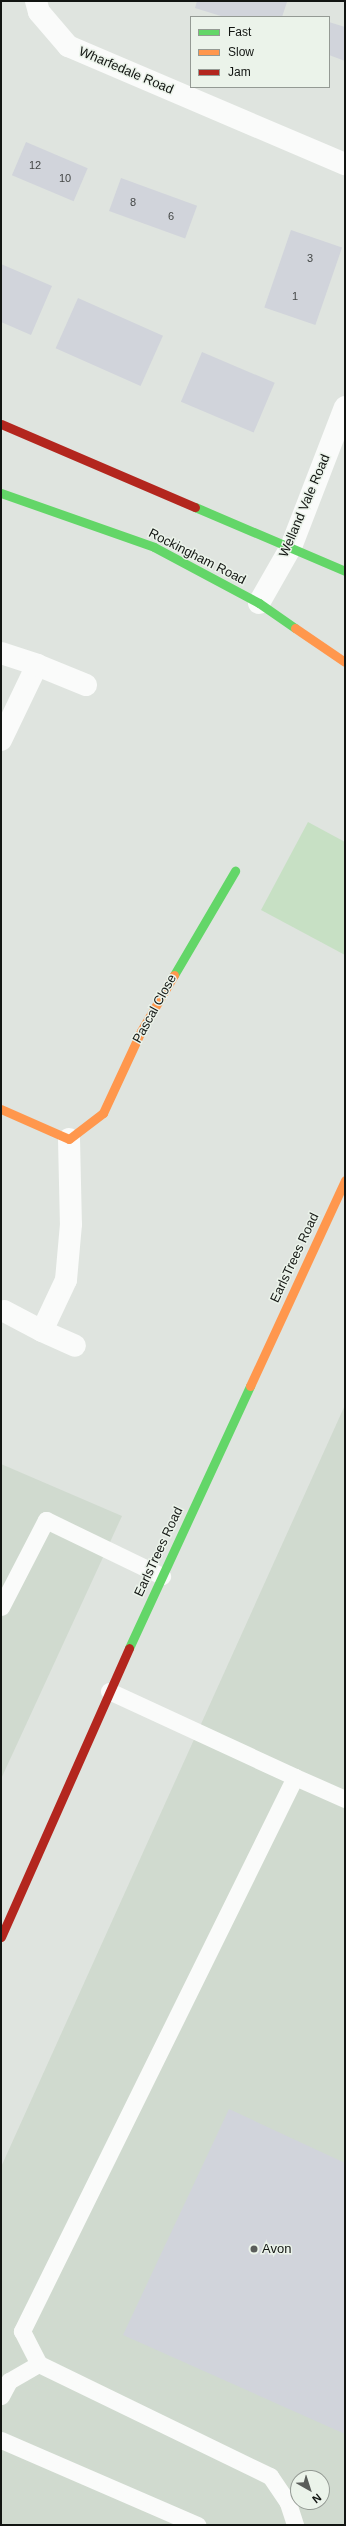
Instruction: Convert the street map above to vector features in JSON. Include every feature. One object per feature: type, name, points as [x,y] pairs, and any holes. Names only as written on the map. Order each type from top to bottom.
[{"type":"street","name":"Wharfedale Road","points":[[36,1],[39,12],[68,46],[345,164]]},
{"type":"street","name":"Welland Vale Road","points":[[259,603],[291,547],[345,407]]},
{"type":"street","points":[[1,424],[345,571]]},
{"type":"street","name":"Rockingham Road","points":[[1,493],[154,547],[259,603],[345,662]]},
{"type":"street","points":[[1,653],[37,665],[86,685]]},
{"type":"street","points":[[1,740],[37,665]]},
{"type":"street","name":"Pascal Close","points":[[69,1139],[104,1113],[140,1031],[235,871]]},
{"type":"street","points":[[1,1109],[69,1139],[72,1224],[66,1280],[42,1331]]},
{"type":"street","name":"EarlsTrees Road","points":[[1,1937],[109,1691],[345,1180]]},
{"type":"street","points":[[4,1311],[75,1346]]},
{"type":"lane","points":[[1,1607],[46,1520],[162,1576]]},
{"type":"lane","points":[[109,1691],[345,1799]]},
{"type":"lane","points":[[294,2525],[288,2503],[270,2476],[39,2364],[22,2331],[295,1777]]},
{"type":"lane","points":[[1,2396],[9,2381],[39,2364]]},
{"type":"lane","points":[[1,2440],[197,2525]]},
{"type":"shaded area","points":[[345,1405],[345,2525],[1,2525],[1,2167]]},
{"type":"shaded area","points":[[1,1464],[122,1516],[1,1779]]},
{"type":"green space","points":[[308,822],[345,842],[345,955],[261,910]]},
{"type":"building","points":[[197,1],[287,2],[282,16],[221,16],[195,8]]},
{"type":"building","points":[[330,22],[345,27],[345,61],[330,55]]},
{"type":"building","points":[[26,142],[88,168],[74,201],[12,175]]},
{"type":"building","points":[[121,178],[197,206],[185,239],[109,211]]},
{"type":"building","points":[[291,230],[342,248],[315,325],[264,308]]},
{"type":"building","points":[[1,264],[52,286],[31,335],[1,322]]},
{"type":"building","points":[[78,298],[163,336],[141,386],[56,348]]},
{"type":"building","points":[[202,352],[275,383],[254,433],[181,402]]},
{"type":"building","name":"Avon","points":[[229,2109],[345,2163],[345,2434],[123,2335]]},
{"type":"traffic: fast","points":[[1,493],[154,547],[259,603],[295,628]]},
{"type":"traffic: fast","points":[[195,507],[345,571]]},
{"type":"traffic: fast","points":[[174,975],[235,871]]},
{"type":"traffic: fast","points":[[129,1648],[250,1386]]},
{"type":"traffic: slow","points":[[295,628],[345,662]]},
{"type":"traffic: slow","points":[[1,1109],[69,1139],[103,1113],[141,1031],[174,975]]},
{"type":"traffic: slow","points":[[250,1386],[345,1180]]},
{"type":"traffic: jam","points":[[1,424],[195,507]]},
{"type":"traffic: jam","points":[[1,1937],[129,1648]]},
{"type":"place","name":"Avon","points":[[254,2249]]}]
